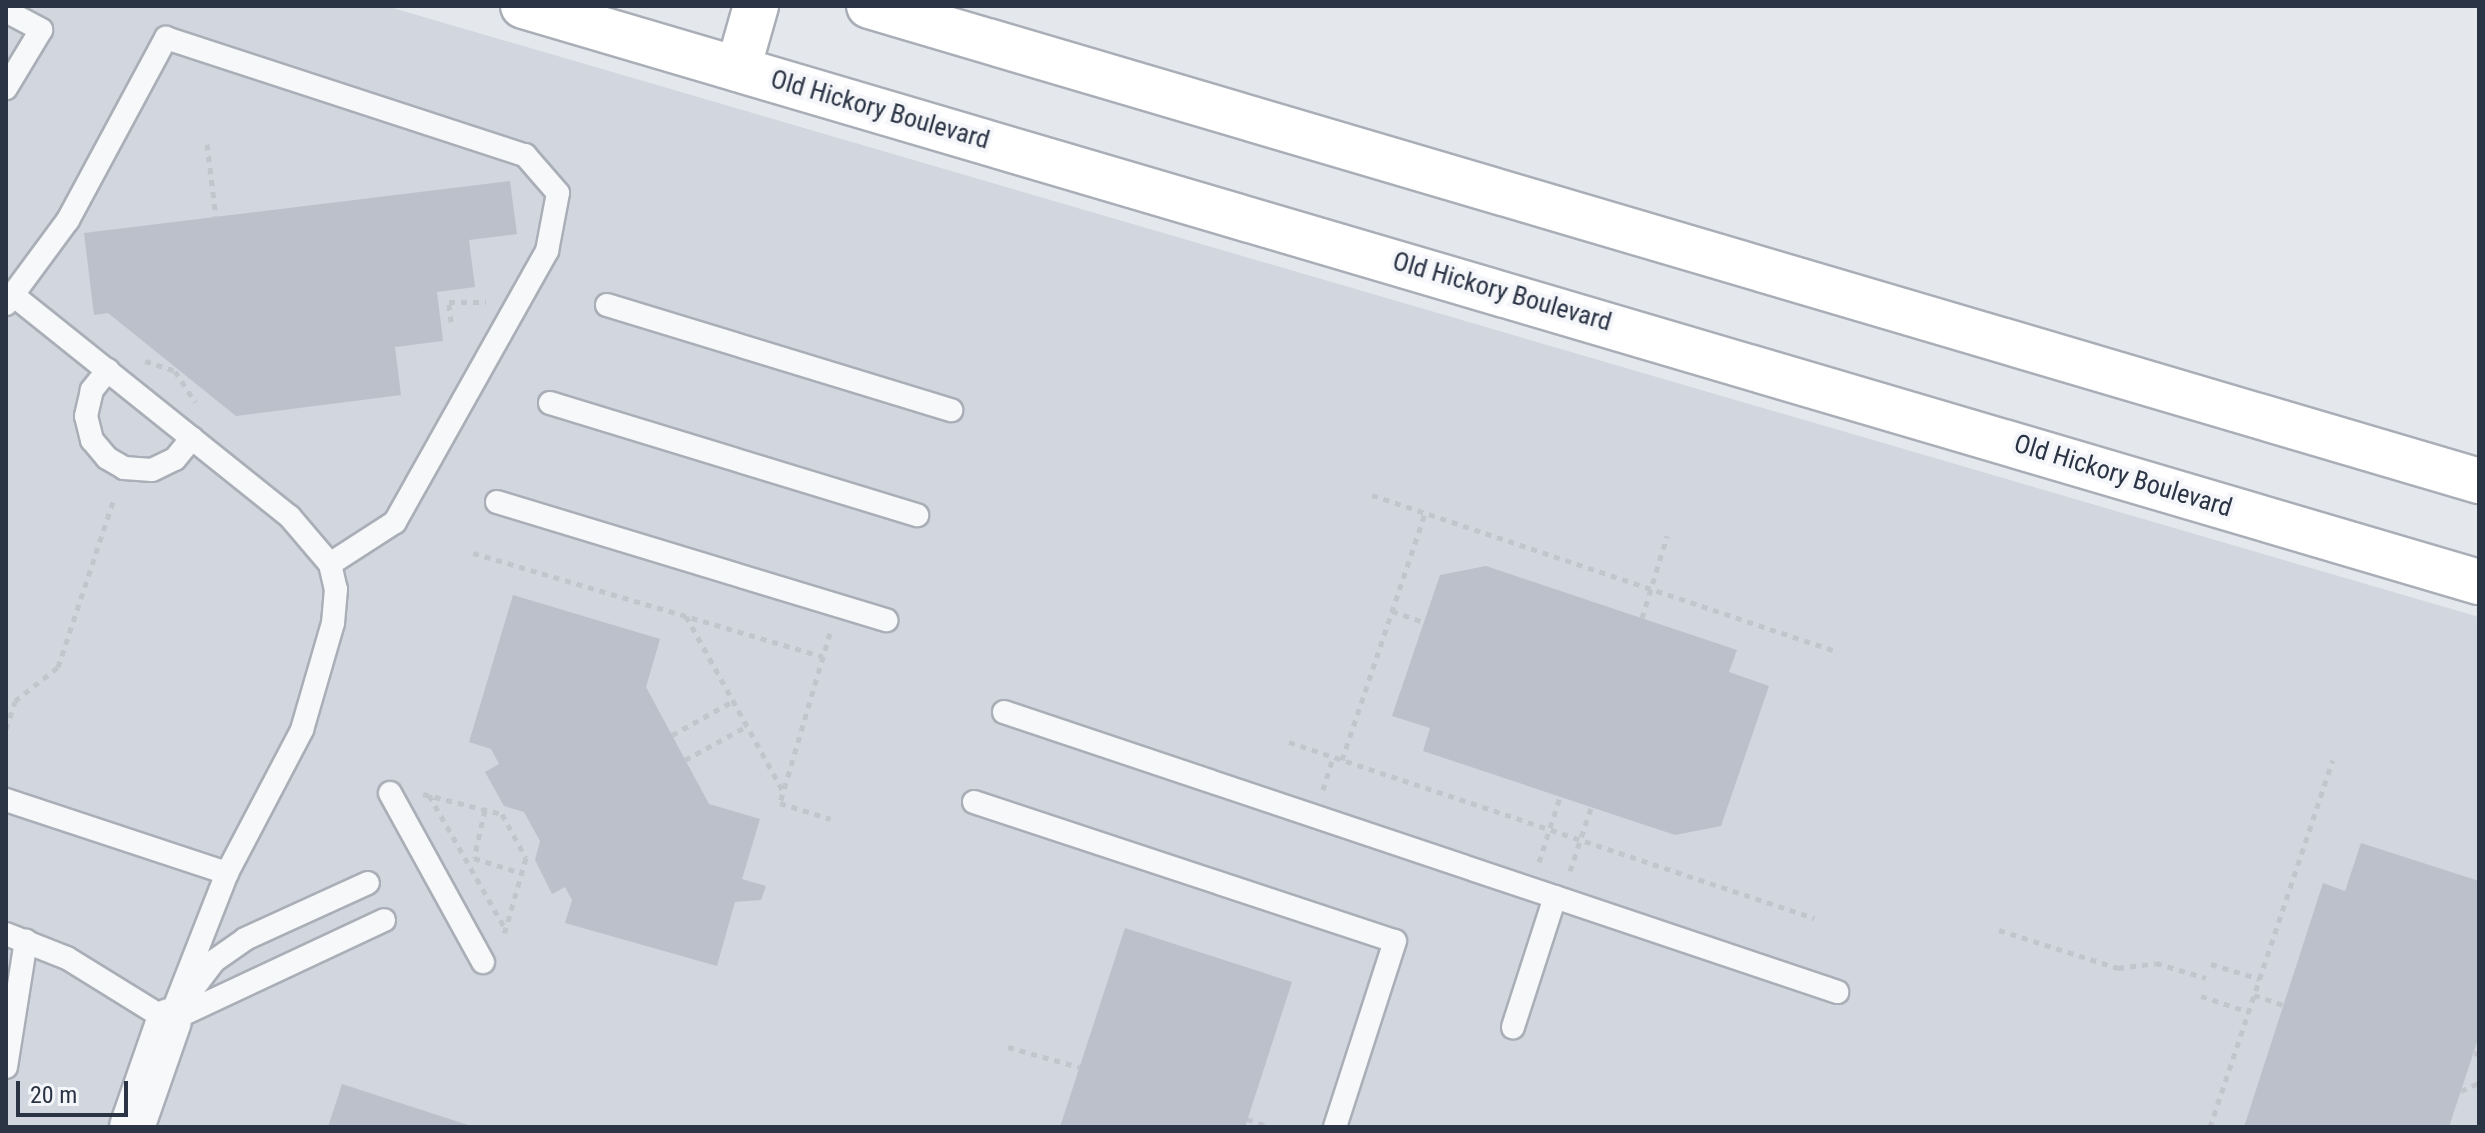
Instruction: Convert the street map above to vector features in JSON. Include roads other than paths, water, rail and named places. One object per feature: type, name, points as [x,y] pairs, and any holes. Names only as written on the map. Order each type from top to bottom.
[{"type":"main road","name":"Old Hickory Boulevard","points":[[523,6],[2479,582]]},
{"type":"main road","points":[[738,69],[756,6]]},
{"type":"main road","points":[[869,6],[2479,481]]},
{"type":"street","points":[[132,1127],[169,1021]]},
{"type":"lane","points":[[6,11],[41,30],[6,88]]},
{"type":"lane","points":[[169,1021],[227,873],[302,730],[333,623],[336,589],[330,564],[290,517],[108,370],[10,300],[68,220],[166,38],[538,164],[558,193],[556,230],[513,314],[395,522],[330,564]]},
{"type":"lane","points":[[607,305],[951,410]]},
{"type":"lane","points":[[108,370],[88,399],[87,424],[100,452],[124,468],[161,467],[192,438]]},
{"type":"lane","points":[[550,403],[917,515]]},
{"type":"lane","points":[[497,502],[886,620]]},
{"type":"lane","points":[[1004,712],[1837,992]]},
{"type":"lane","points":[[390,793],[491,958]]},
{"type":"lane","points":[[6,800],[227,873]]},
{"type":"lane","points":[[974,802],[1395,941],[1335,1127]]},
{"type":"lane","points":[[169,1021],[214,961],[245,939],[368,883]]},
{"type":"lane","points":[[1513,1027],[1558,899]]},
{"type":"lane","points":[[169,1021],[384,920]]},
{"type":"lane","points":[[6,1067],[16,937],[67,958],[169,1021]]}]
